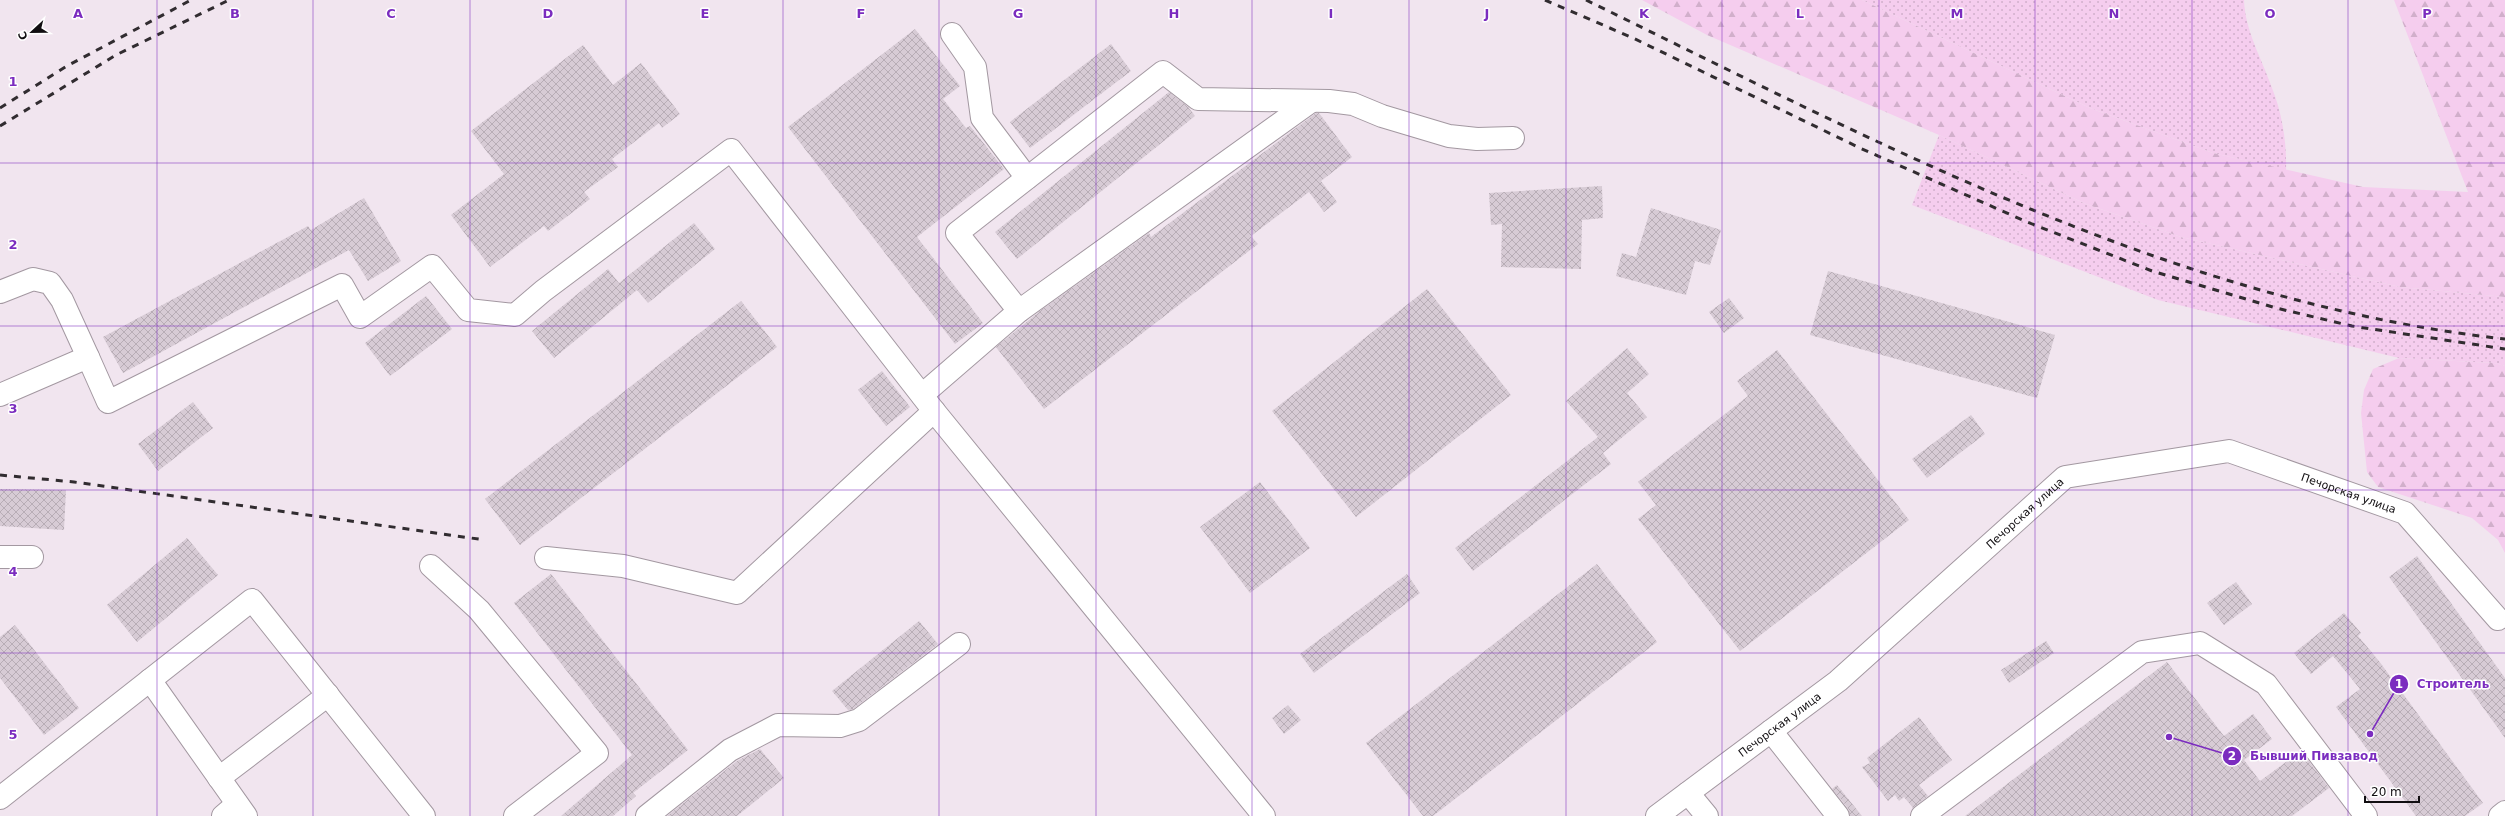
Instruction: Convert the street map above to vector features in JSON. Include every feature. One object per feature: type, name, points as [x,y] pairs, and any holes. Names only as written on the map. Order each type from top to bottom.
[{"type":"street","points":[[952,34],[975,67],[982,118],[1027,178]]},
{"type":"street","points":[[1019,311],[957,233],[1163,72],[1198,99],[1310,102],[1329,101],[1353,104],[1382,116],[1449,136],[1477,139],[1513,138]]},
{"type":"street","points":[[546,558],[623,566],[737,594],[1019,311],[1310,102]]},
{"type":"street","points":[[0,292],[33,279],[50,283],[62,300],[108,402],[342,285],[360,317],[432,266],[468,310],[515,315],[543,291],[731,150],[928,403],[1264,816]]},
{"type":"street","points":[[0,395],[88,357]]},
{"type":"street","name":"Печорская улица","points":[[1657,816],[1838,681],[2065,476],[2229,451],[2405,513],[2498,619]]},
{"type":"street","points":[[0,557],[32,557]]},
{"type":"street","points":[[431,566],[479,610],[596,753],[515,816]]},
{"type":"street","points":[[0,798],[252,600],[424,816]]},
{"type":"street","points":[[1922,816],[2142,652],[2200,643],[2266,684],[2366,816]]},
{"type":"street","points":[[647,816],[730,750],[778,725],[840,726],[859,720],[959,644]]},
{"type":"street","points":[[150,680],[219,778],[235,812]]},
{"type":"street","points":[[219,778],[328,695]]},
{"type":"street","points":[[1771,731],[1838,816]]},
{"type":"street","points":[[1688,793],[1706,816]]},
{"type":"street","points":[[2500,816],[2505,812]]},
{"type":"green space","points":[[1642,0],[1862,0],[2090,108],[2213,153],[2363,187],[2468,192],[2394,0],[2505,0],[2505,297],[2400,287],[2181,237],[2086,204],[1939,135],[1707,35]]},
{"type":"green space","points":[[1862,0],[2244,0],[2247,23],[2276,98],[2281,118],[2286,149],[2286,170],[2213,153],[2090,108]]},
{"type":"green space","points":[[1939,135],[2086,204],[2181,237],[2400,287],[2505,297],[2505,366],[2494,363],[2399,358],[2158,300],[1912,205]]},
{"type":"green space","points":[[2399,358],[2494,363],[2505,366],[2505,553],[2498,540],[2472,518],[2378,487],[2367,472],[2361,413],[2364,390],[2373,369]]},
{"type":"building","points":[[915,29],[960,86],[943,99],[966,128],[970,126],[1004,169],[917,237],[983,323],[955,344],[788,127]]},
{"type":"building","points":[[1111,44],[1131,71],[1030,148],[1010,122]]},
{"type":"building","points":[[583,45],[613,85],[641,63],[680,114],[662,128],[659,123],[612,159],[618,167],[584,192],[590,199],[548,231],[544,226],[490,267],[451,215],[504,174],[471,131]]},
{"type":"building","points":[[1169,92],[1188,107],[1195,116],[1017,259],[995,232]]},
{"type":"building","points":[[1316,113],[1319,113],[1352,157],[1321,181],[1337,202],[1324,212],[1309,192],[1251,236],[1258,244],[1044,409],[996,347],[1040,311],[1149,233],[1151,237]]},
{"type":"building","points":[[1602,186],[1603,218],[1582,220],[1581,269],[1501,267],[1502,224],[1491,225],[1489,193]]},
{"type":"building","points":[[364,198],[401,261],[368,281],[349,250],[123,373],[103,337],[308,226],[311,230]]},
{"type":"building","points":[[1651,208],[1721,230],[1710,265],[1695,261],[1686,295],[1616,276],[1622,253],[1636,257]]},
{"type":"building","points":[[694,223],[715,249],[648,303],[637,290],[554,358],[532,331],[608,269],[619,283]]},
{"type":"building","points":[[1828,271],[2055,335],[2037,398],[1810,335]]},
{"type":"building","points":[[1427,289],[1511,395],[1356,517],[1272,411]]},
{"type":"building","points":[[426,296],[452,329],[390,376],[365,343]]},
{"type":"building","points":[[1729,298],[1744,318],[1724,333],[1709,312]]},
{"type":"building","points":[[741,301],[777,347],[520,545],[485,499]]},
{"type":"building","points":[[1627,348],[1649,374],[1627,393],[1647,417],[1603,453],[1611,464],[1473,571],[1455,548],[1598,437],[1566,401]]},
{"type":"building","points":[[1777,350],[1909,520],[1740,651],[1638,519],[1656,505],[1638,482],[1748,396],[1737,381]]},
{"type":"building","points":[[882,371],[910,407],[886,426],[858,390]]},
{"type":"building","points":[[193,402],[213,428],[158,471],[138,444]]},
{"type":"building","points":[[1971,415],[1985,434],[1927,478],[1912,459]]},
{"type":"building","points":[[1260,482],[1310,548],[1250,593],[1200,527]]},
{"type":"building","points":[[0,489],[66,490],[64,530],[0,526]]},
{"type":"building","points":[[187,538],[218,575],[137,642],[107,605]]},
{"type":"building","points":[[2417,556],[2505,678],[2505,738],[2389,577]]},
{"type":"building","points":[[1597,564],[1657,642],[1433,816],[1423,816],[1366,743]]},
{"type":"building","points":[[551,574],[688,750],[633,793],[636,796],[613,816],[561,816],[632,755],[514,603]]},
{"type":"building","points":[[1407,574],[1420,593],[1314,673],[1300,654]]},
{"type":"building","points":[[2236,582],[2252,604],[2224,625],[2207,603]]},
{"type":"building","points":[[2344,613],[2361,633],[2358,636],[2379,661],[2483,803],[2465,816],[2416,816],[2336,707],[2360,689],[2333,656],[2311,674],[2294,653]]},
{"type":"building","points":[[919,621],[938,644],[853,709],[848,710],[832,691]]},
{"type":"building","points":[[15,625],[79,708],[44,735],[0,678],[0,637]]},
{"type":"building","points":[[2046,641],[2054,653],[2009,683],[2001,670]]},
{"type":"building","points":[[2167,662],[2224,736],[2253,714],[2272,739],[2244,760],[2260,781],[2301,751],[2329,788],[2292,816],[1965,816]]},
{"type":"building","points":[[1288,705],[1301,720],[1284,734],[1272,718]]},
{"type":"building","points":[[1919,717],[1952,760],[1919,785],[1928,796],[1913,808],[1904,797],[1899,801],[1895,795],[1888,801],[1862,767],[1870,763],[1867,758]]},
{"type":"building","points":[[760,749],[784,778],[737,816],[667,816],[737,761]]},
{"type":"building","points":[[1837,785],[1862,816],[1850,816],[1848,808],[1832,789]]},
{"type":"railway","points":[[0,108],[67,66],[191,0]]},
{"type":"railway","points":[[0,126],[116,55],[229,0]]},
{"type":"railway","points":[[1545,0],[1633,38],[1860,148],[2027,222],[2152,271],[2276,308],[2352,326],[2505,349]]},
{"type":"railway","points":[[1586,0],[1919,161],[2032,210],[2147,254],[2264,291],[2383,320],[2505,339]]},
{"type":"railway","points":[[0,475],[74,482],[485,540]]},
{"type":"place","name":"Строитель","points":[[2370,734]]},
{"type":"place","name":"Бывший Пивзавод","points":[[2169,737]]}]
